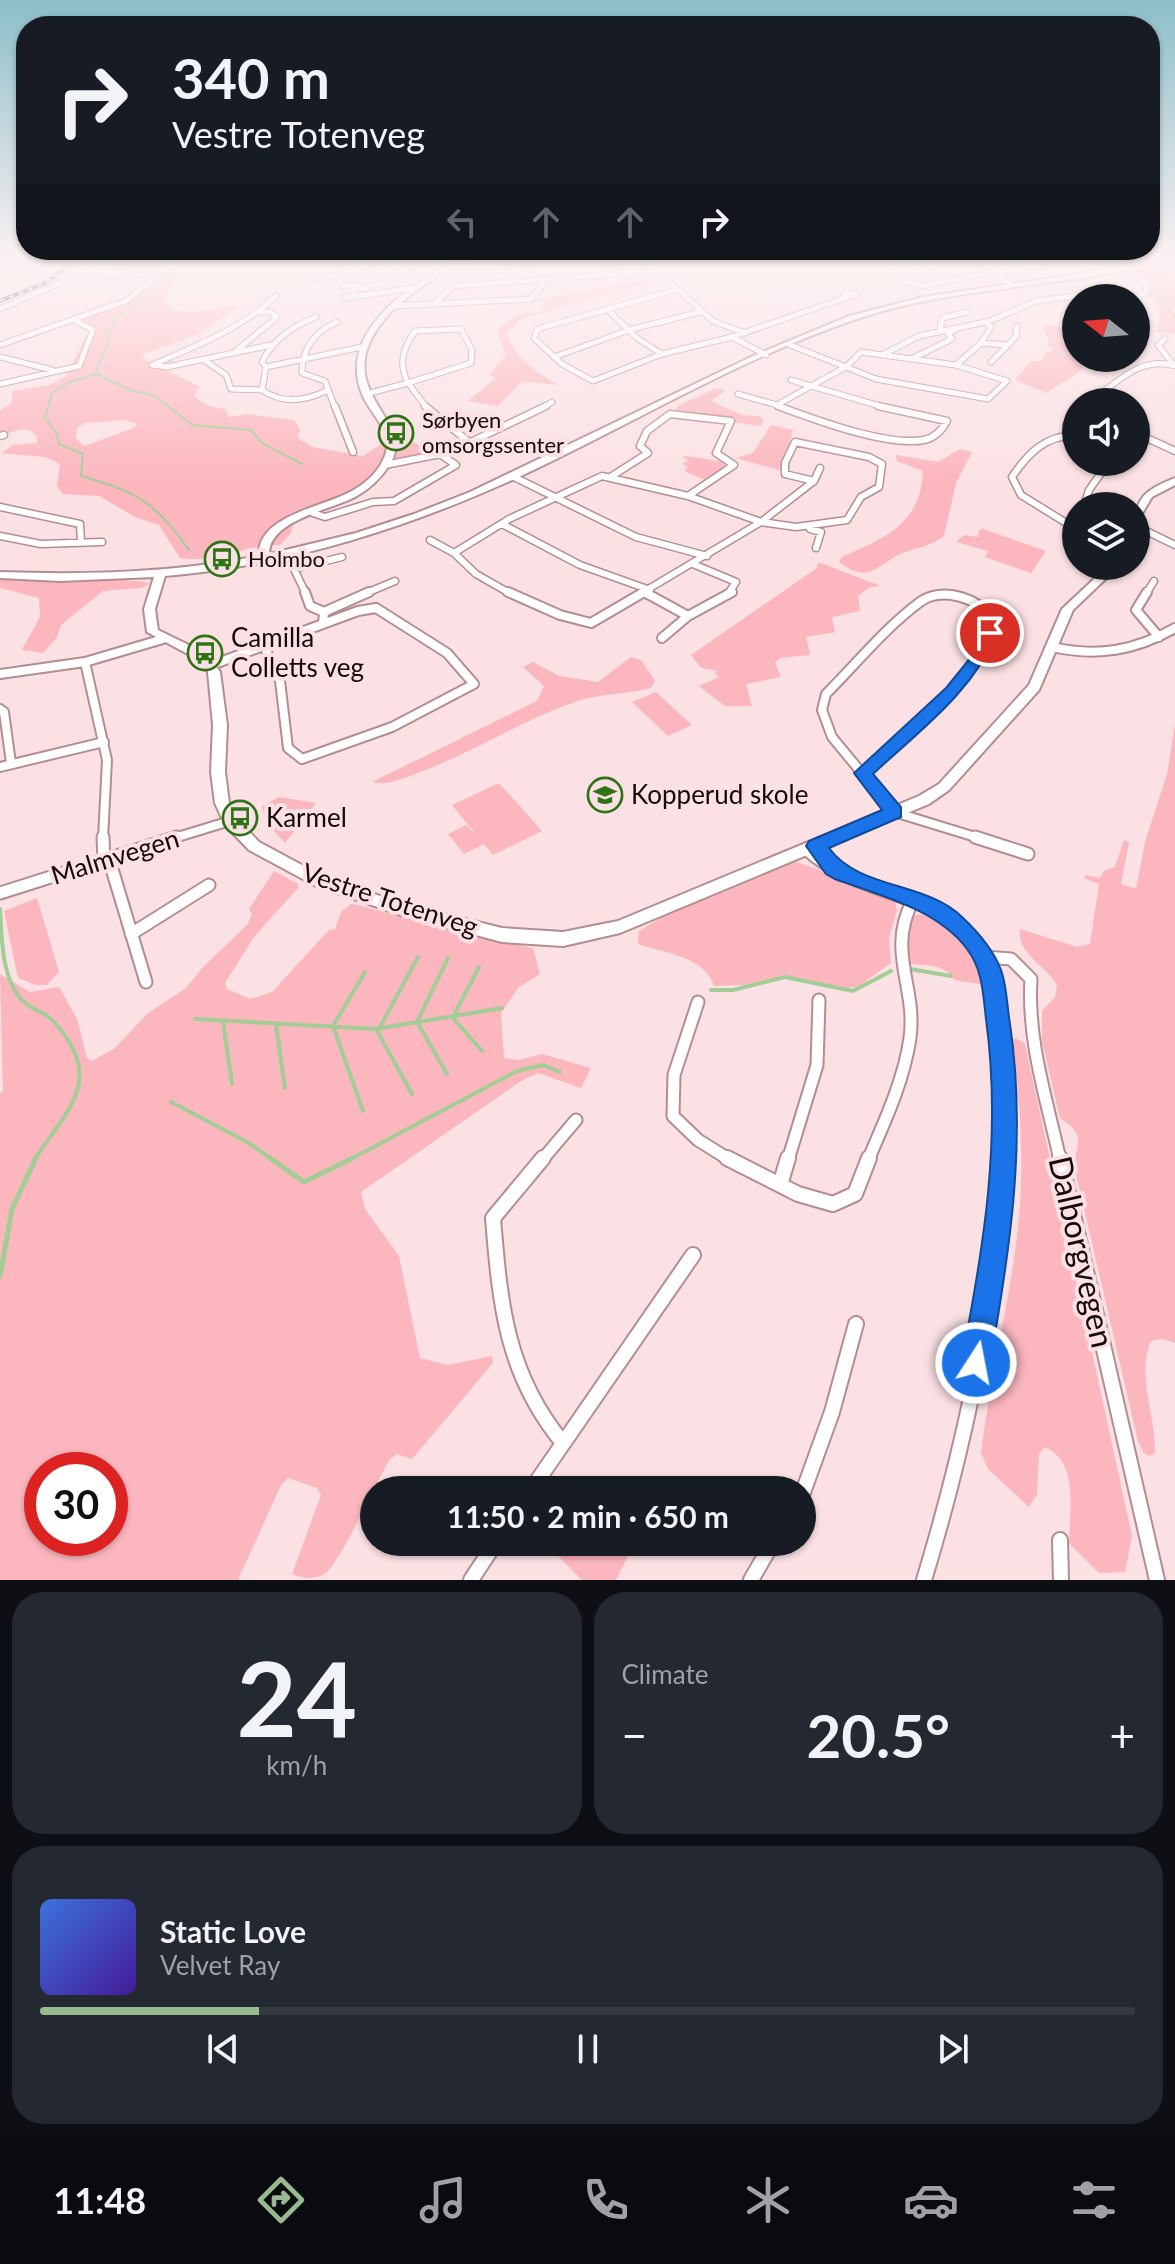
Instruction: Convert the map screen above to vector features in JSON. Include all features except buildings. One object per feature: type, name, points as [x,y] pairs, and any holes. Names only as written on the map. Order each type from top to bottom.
[{"type":"street","points":[[0,345],[22,338]]},
{"type":"street","points":[[0,384],[79,366],[90,338]]},
{"type":"street","points":[[214,338],[156,360],[152,365],[167,367],[271,345]]},
{"type":"street","points":[[236,351],[252,338]]},
{"type":"street","points":[[262,390],[266,367],[262,362],[271,345],[280,338]]},
{"type":"street","points":[[315,338],[306,344],[300,361],[302,373],[322,378],[353,452]]},
{"type":"street","points":[[264,556],[264,545],[275,530],[354,494],[385,465],[393,449],[392,436],[366,394],[360,373],[362,347],[369,338]]},
{"type":"street","points":[[408,338],[401,356],[407,382],[429,411],[469,442]]},
{"type":"street","points":[[366,394],[471,363],[472,350],[466,338]]},
{"type":"street","points":[[534,338],[554,357],[593,381],[662,354],[729,338]]},
{"type":"street","points":[[554,357],[608,338]]},
{"type":"street","points":[[640,338],[662,354]]},
{"type":"street","points":[[733,338],[766,355]]},
{"type":"street","points":[[0,575],[59,580],[160,573],[264,556],[391,525],[512,476],[807,338]]},
{"type":"street","points":[[884,354],[898,344],[918,338]]},
{"type":"street","points":[[913,358],[951,338]]},
{"type":"street","points":[[956,365],[984,338]]},
{"type":"street","points":[[991,362],[1014,338]]},
{"type":"street","points":[[1165,339],[1158,345],[1174,365]]},
{"type":"street","points":[[981,343],[1008,345]]},
{"type":"street","points":[[777,405],[844,369],[861,352],[956,365],[1005,379],[1007,383],[983,400],[919,389],[844,369],[790,345]]},
{"type":"street","points":[[266,367],[362,347]]},
{"type":"street","points":[[0,357],[52,370]]},
{"type":"street","points":[[204,360],[226,375],[231,389],[262,390],[270,396],[284,399],[326,391]]},
{"type":"street","points":[[1108,388],[1130,371],[1174,365]]},
{"type":"street","points":[[738,394],[845,427],[916,440],[926,440],[948,423],[942,419],[873,405],[791,380]]},
{"type":"street","points":[[385,465],[417,462],[440,454],[552,402]]},
{"type":"street","points":[[612,476],[648,453],[640,446],[640,441],[650,428],[670,414],[731,421],[716,453],[733,461],[734,465],[688,496]]},
{"type":"street","points":[[1062,436],[1040,443],[1012,477],[1021,495],[1062,520]]},
{"type":"street","points":[[1150,439],[1175,451]]},
{"type":"street","points":[[796,527],[847,520],[861,497],[879,487],[882,464],[827,447],[795,442],[785,463],[785,474],[814,481]]},
{"type":"street","points":[[313,513],[325,517],[373,502],[397,500],[456,465],[440,454]]},
{"type":"street","points":[[430,540],[454,553],[472,571],[530,604],[570,620],[591,623],[761,522],[814,481],[820,468]]},
{"type":"street","points":[[512,476],[636,537],[707,556]]},
{"type":"street","points":[[454,553],[553,497],[598,477],[612,476],[688,496],[761,522],[821,532],[816,548]]},
{"type":"street","points":[[1150,494],[1175,481]]},
{"type":"street","points":[[0,507],[80,524],[81,542]]},
{"type":"street","points":[[502,524],[580,565],[648,591],[688,616]]},
{"type":"street","points":[[1150,533],[1175,545]]},
{"type":"street","points":[[0,536],[41,544],[102,542]]},
{"type":"street","points":[[342,557],[294,569],[300,576],[310,606],[324,612],[395,581]]},
{"type":"street","points":[[662,638],[688,616],[729,595],[736,585],[693,564]]},
{"type":"street","points":[[160,573],[148,605],[148,619],[153,632],[203,657],[209,666],[368,608],[384,611],[453,657],[473,675],[474,684],[441,703],[333,751],[302,759],[288,748],[281,682],[277,666],[264,646]]},
{"type":"street","name":"Vestre Totenveg","points":[[209,666],[219,702],[219,787],[230,821],[242,836],[264,853],[321,882],[475,929],[544,940],[581,937],[620,927],[924,800],[957,774],[1035,687],[1072,603],[1098,580]]},
{"type":"street","points":[[1154,581],[1136,610],[1159,637]]},
{"type":"street","points":[[863,773],[952,692],[979,658],[992,619],[984,607],[936,595],[922,600],[826,694],[822,710],[832,737],[894,812],[1028,854]]},
{"type":"street","points":[[323,624],[324,612]]},
{"type":"street","points":[[1052,647],[1106,654],[1126,651],[1175,628]]},
{"type":"street","points":[[0,674],[85,662],[163,639]]},
{"type":"street","points":[[85,662],[107,760],[102,818],[106,860],[146,982]]},
{"type":"street","points":[[0,709],[4,712],[4,732],[11,763]]},
{"type":"street","points":[[0,767],[104,742]]},
{"type":"street","name":"Malmvegen","points":[[0,893],[230,821]]},
{"type":"street","points":[[811,848],[833,869],[913,900],[951,919],[984,957],[991,972],[997,1004],[1007,1118],[1003,1192],[993,1274],[946,1511],[924,1580]]},
{"type":"street","points":[[131,934],[209,885]]},
{"type":"street","points":[[698,1002],[671,1090],[674,1119],[683,1131],[705,1146],[780,1185],[822,1203],[836,1205],[855,1194],[911,1036],[911,1015],[897,942],[902,919],[913,900]]},
{"type":"street","name":"Dalborgvegen","points":[[984,957],[998,955],[1012,959],[1031,979],[1029,1013],[1034,1046],[1157,1580]]},
{"type":"street","points":[[780,1185],[817,1065],[819,1000]]},
{"type":"street","points":[[563,1443],[537,1412],[505,1337],[493,1218],[576,1120]]},
{"type":"street","points":[[541,1476],[693,1255]]},
{"type":"street","points":[[809,1476],[832,1412],[856,1324]]},
{"type":"street","points":[[1060,1540],[1061,1580]]},
{"type":"street","points":[[471,1580],[487,1556]]},
{"type":"street","points":[[751,1580],[765,1556]]},
{"type":"shaded area","points":[[85,338],[189,338],[143,354],[144,359],[200,387],[194,395],[200,401],[225,409],[229,417],[247,414],[294,420],[300,430],[298,438],[312,447],[363,456],[380,445],[385,434],[392,433],[412,441],[434,457],[390,468],[351,500],[294,521],[291,533],[280,545],[255,547],[208,558],[180,558],[159,525],[137,518],[99,496],[63,494],[57,486],[60,464],[45,457],[2,453],[13,445],[37,443],[37,436],[27,430],[0,435],[0,410],[11,404],[13,391],[49,385],[66,376]],"holes":[[[126,420],[137,424],[134,428],[84,446],[76,438],[77,428],[84,423]]]},
{"type":"shaded area","points":[[499,338],[509,338],[527,364],[557,385],[519,381],[498,406],[468,401],[496,378],[489,375],[506,355]]},
{"type":"shaded area","points":[[1048,338],[1062,338],[1062,372],[1078,372],[1047,393],[1015,380],[1031,361],[1042,361],[1044,354],[1054,349],[1047,346]]},
{"type":"shaded area","points":[[716,388],[726,390],[711,401],[742,415],[760,416],[764,421],[761,426],[674,414],[678,406]]},
{"type":"shaded area","points":[[771,425],[793,430],[782,471],[736,458],[753,453]]},
{"type":"shaded area","points":[[960,449],[972,452],[956,483],[944,536],[896,556],[869,572],[856,571],[839,562],[842,557],[898,527],[916,504],[923,471],[897,461],[896,455],[938,462]]},
{"type":"shaded area","points":[[682,457],[732,463],[705,480],[684,471],[688,467],[682,464],[688,460]]},
{"type":"shaded area","points":[[979,530],[1046,551],[1031,573],[985,557],[988,551],[956,542],[964,535],[978,537]]},
{"type":"shaded area","points":[[818,562],[881,586],[870,587],[858,596],[860,611],[832,617],[835,632],[806,637],[810,655],[781,658],[775,662],[781,677],[746,684],[752,706],[725,706],[699,686],[719,677],[715,673],[718,671],[701,668],[691,655],[817,568]]},
{"type":"shaded area","points":[[0,578],[125,580],[150,584],[141,588],[103,591],[61,625],[57,637],[43,653],[22,650],[40,617],[39,598],[0,588]]},
{"type":"shaded area","points":[[631,657],[641,660],[655,681],[651,688],[572,703],[408,777],[391,782],[372,782],[537,701],[544,686],[523,667],[533,662],[559,676],[598,682]]},
{"type":"shaded area","points":[[656,692],[692,725],[668,736],[632,702]]},
{"type":"shaded area","points":[[1175,724],[1175,1343],[1163,1339],[1151,1341],[1147,1354],[1146,1382],[1155,1453],[1149,1456],[1143,1452],[1138,1441],[1075,1170],[1077,1136],[1060,1118],[1042,1041],[1042,1011],[1055,997],[1057,985],[1027,952],[1020,938],[1020,929],[1077,947],[1090,944],[1099,884],[1084,878],[1085,875],[1100,878],[1104,871],[1115,867],[1124,840],[1129,842],[1121,884],[1136,889],[1145,842],[1167,774]]},
{"type":"shaded area","points":[[499,783],[542,831],[493,855],[484,844],[464,854],[448,834],[466,825],[478,837],[452,805]]},
{"type":"shaded area","points":[[279,797],[316,803],[285,843],[266,822],[262,806]]},
{"type":"shaded area","points":[[795,862],[895,902],[897,911],[889,938],[891,963],[858,987],[845,988],[784,976],[744,985],[714,986],[702,968],[693,962],[638,944],[639,931],[664,916]]},
{"type":"shaded area","points":[[274,871],[298,884],[298,888],[254,937],[225,983],[227,989],[250,999],[272,992],[329,930],[335,929],[341,912],[351,904],[469,935],[533,948],[540,974],[519,987],[501,1013],[504,1058],[518,1060],[542,1054],[591,1068],[581,1088],[538,1073],[521,1081],[361,1192],[365,1209],[399,1256],[420,1358],[448,1365],[492,1356],[493,1363],[412,1459],[397,1454],[390,1459],[381,1476],[360,1476],[360,1517],[330,1569],[323,1575],[308,1578],[292,1574],[321,1495],[317,1488],[288,1478],[281,1485],[238,1580],[0,1580],[0,1094],[3,1090],[0,974],[30,992],[59,987],[77,1019],[87,1058],[92,1061],[115,1048],[148,1013],[186,988],[203,967],[248,924],[252,914],[249,909]]},
{"type":"shaded area","points":[[37,898],[59,972],[47,985],[36,985],[18,978],[4,911]]},
{"type":"shaded area","points":[[916,915],[929,915],[941,920],[962,937],[982,973],[985,985],[954,980],[946,971],[934,966],[908,964],[904,939],[909,919]]},
{"type":"shaded area","points":[[1015,1038],[1025,1044],[1132,1536],[1125,1572],[1099,1573],[1069,1543],[1070,1489],[1064,1464],[1056,1454],[1045,1447],[1039,1454],[1037,1495],[1029,1507],[988,1469],[981,1453],[1019,1212],[1021,1138],[1012,1041]]},
{"type":"shaded area","points":[[558,1556],[628,1556],[616,1580],[582,1580]]},
{"type":"waterway","points":[[95,374],[108,344],[107,338]]},
{"type":"waterway","points":[[189,550],[166,520],[143,501],[116,487],[81,476],[83,454],[59,444],[57,434],[45,418],[52,393],[69,382],[97,374],[130,390],[155,396],[192,425],[251,430],[262,443],[302,464]]},
{"type":"waterway","points":[[0,909],[4,955],[14,988],[23,1002],[54,1022],[78,1060],[79,1077],[69,1109],[34,1160]]},
{"type":"waterway","points":[[380,1027],[418,957]]},
{"type":"waterway","points":[[417,1022],[448,958]]},
{"type":"waterway","points":[[455,1013],[479,967]]},
{"type":"waterway","points":[[910,969],[951,976]]},
{"type":"waterway","points":[[711,990],[733,990],[785,977],[853,991],[891,971]]},
{"type":"waterway","points":[[333,1027],[365,972]]},
{"type":"waterway","points":[[451,1016],[502,1008]]},
{"type":"waterway","points":[[417,1022],[451,1016]]},
{"type":"waterway","points":[[451,1016],[482,1051]]},
{"type":"waterway","points":[[195,1019],[333,1027]]},
{"type":"waterway","points":[[223,1021],[232,1084]]},
{"type":"waterway","points":[[376,1029],[417,1022]]},
{"type":"waterway","points":[[417,1022],[447,1074]]},
{"type":"waterway","points":[[276,1025],[285,1088]]},
{"type":"waterway","points":[[333,1027],[376,1029]]},
{"type":"waterway","points":[[333,1027],[363,1111]]},
{"type":"waterway","points":[[376,1029],[412,1094]]},
{"type":"waterway","points":[[350,1159],[517,1071],[543,1065],[560,1072]]},
{"type":"waterway","points":[[171,1102],[247,1142],[273,1160]]},
{"type":"waterway","points":[[0,1276],[12,1209],[36,1158]]},
{"type":"waterway","points":[[270,1158],[304,1182],[350,1159]]},
{"type":"place","name":"Sørbyen omsorgssenter","points":[[396,433]]},
{"type":"place","name":"Holmbo","points":[[222,559]]},
{"type":"place","name":"Camilla Colletts veg","points":[[205,653]]},
{"type":"place","name":"Kopperud skole","points":[[605,795]]},
{"type":"place","name":"Karmel","points":[[240,818]]},
{"type":"route","points":[[976,1363],[996,1256],[1006,1154],[1004,1062],[991,972],[967,933],[951,919],[913,900],[842,874],[833,869],[816,846],[894,812],[863,773],[952,692],[979,658],[990,633]]}]
